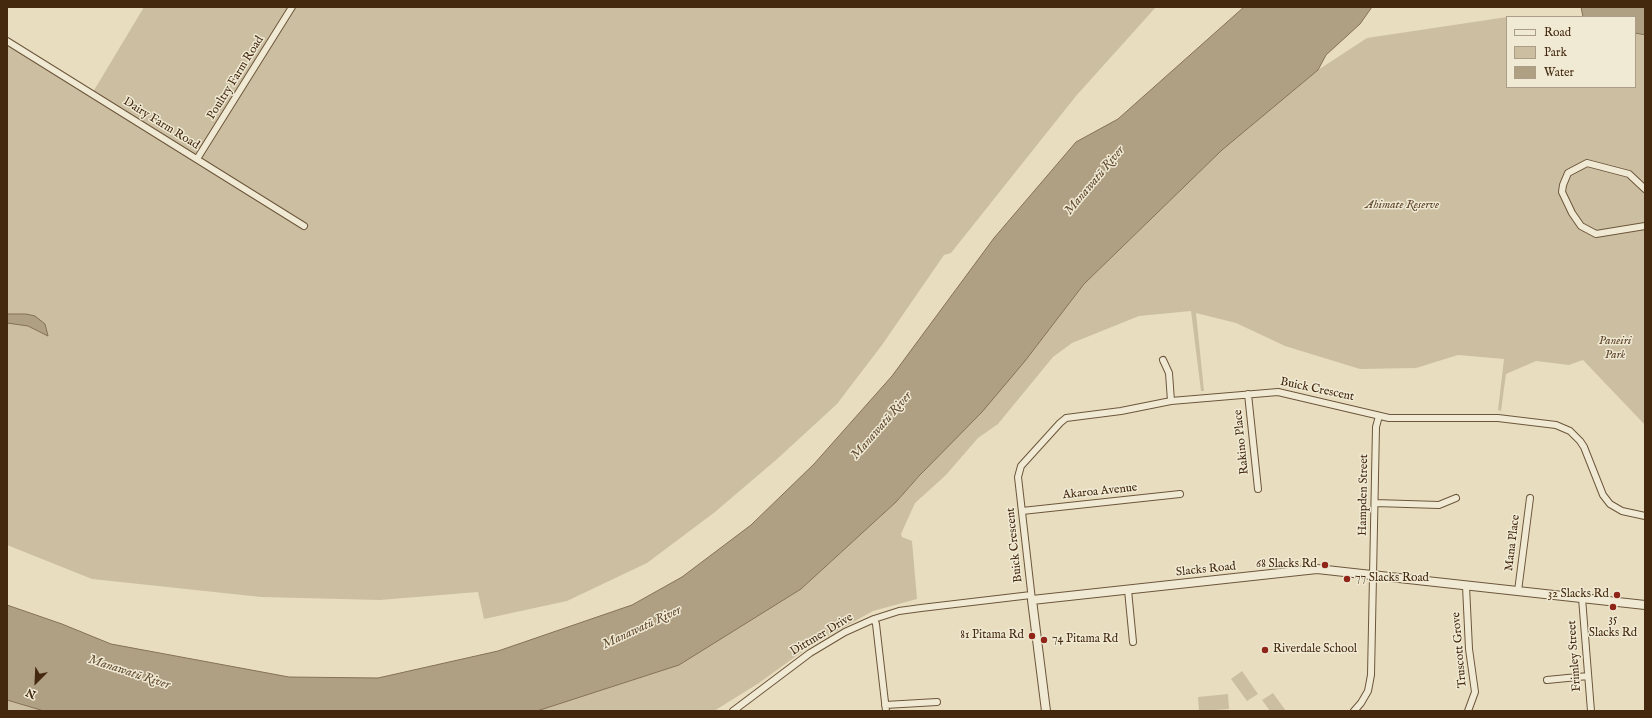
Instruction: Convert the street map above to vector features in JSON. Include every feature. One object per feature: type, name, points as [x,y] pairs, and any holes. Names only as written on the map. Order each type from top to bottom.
[{"type":"street","name":"Poultry Farm Road","points":[[197,159],[292,7]]},
{"type":"street","name":"Dairy Farm Road","points":[[7,41],[304,226]]},
{"type":"street","points":[[1645,188],[1629,174],[1587,164],[1568,173],[1562,192],[1572,213],[1581,226],[1596,234],[1645,226]]},
{"type":"street","points":[[1163,360],[1169,373],[1171,401]]},
{"type":"street","name":"Buick Crescent","points":[[1032,598],[1018,477],[1019,469],[1064,420],[1070,417],[1121,411],[1171,401],[1270,392],[1285,393],[1379,416],[1415,419],[1498,418],[1563,427],[1574,435],[1584,447],[1603,494],[1610,504],[1622,511],[1645,516]]},
{"type":"street","name":"Rakino Place","points":[[1248,394],[1258,489]]},
{"type":"street","name":"Hampden Street","points":[[1354,711],[1368,691],[1371,675],[1376,427],[1379,416]]},
{"type":"street","name":"Akaroa Avenue","points":[[1022,511],[1180,494]]},
{"type":"street","points":[[1375,503],[1438,505],[1456,498]]},
{"type":"street","name":"Mana Place","points":[[1518,591],[1530,498]]},
{"type":"street","name":"Slacks Road","points":[[1032,598],[1128,590],[1317,569],[1645,605]]},
{"type":"street","name":"Truscott Grove","points":[[1466,586],[1469,648],[1475,692],[1468,711]]},
{"type":"street","points":[[1128,590],[1133,642]]},
{"type":"street","points":[[1032,598],[1046,711]]},
{"type":"street","name":"Dittmer Drive","points":[[733,711],[810,653],[845,632],[874,619],[899,611],[921,608],[1032,598]]},
{"type":"street","name":"Frimley Street","points":[[1582,598],[1591,711]]},
{"type":"street","points":[[874,619],[876,624],[885,708],[937,702]]},
{"type":"street","points":[[1547,680],[1588,676]]},
{"type":"green space","points":[[144,7],[1156,7],[1076,96],[951,253],[944,255],[882,345],[837,404],[776,460],[715,512],[647,563],[567,601],[484,619],[478,592],[380,600],[261,597],[92,579],[7,545],[7,45],[90,97]]},
{"type":"green space","name":"Ahimate Reserve","points":[[1506,17],[1506,88],[1636,88],[1636,33],[1645,36],[1645,425],[1583,360],[1569,365],[1536,361],[1506,374],[1501,411],[1498,410],[1504,359],[1458,355],[1416,368],[1360,369],[1285,346],[1236,323],[1196,313],[1204,391],[1201,391],[1191,311],[1139,316],[1072,343],[1053,357],[998,424],[978,438],[946,475],[915,503],[901,534],[902,537],[912,541],[917,599],[873,611],[810,646],[759,683],[714,711],[537,711],[679,665],[801,589],[896,502],[1025,361],[1084,284],[1222,150],[1318,70],[1367,38]]},
{"type":"green space","points":[[1242,671],[1258,694],[1247,701],[1231,679]]},
{"type":"green space","points":[[1273,693],[1286,711],[1270,711],[1262,700]]},
{"type":"green space","points":[[1228,694],[1229,709],[1199,711],[1198,697]]},
{"type":"green space","points":[[7,700],[44,711],[7,711]]},
{"type":"water","name":"Manawatū River","points":[[1244,7],[1372,7],[1360,24],[1326,55],[1318,70],[1222,150],[1084,284],[1025,361],[982,412],[920,475],[896,502],[801,589],[679,665],[537,711],[44,711],[7,700],[7,605],[62,624],[111,644],[289,677],[378,678],[498,651],[632,605],[682,577],[751,525],[814,464],[892,376],[994,238],[1076,142],[1118,119]]},
{"type":"water","points":[[1581,7],[1645,7],[1645,35],[1636,33],[1636,16],[1583,16]]},
{"type":"water","points":[[7,314],[26,314],[35,316],[45,324],[48,336],[28,326],[7,323]]},
{"type":"place","name":"68 Slacks Rd","points":[[1325,565]]},
{"type":"place","name":"77 Slacks Road","points":[[1347,579]]},
{"type":"place","name":"32 Slacks Rd","points":[[1617,595]]},
{"type":"place","name":"35 Slacks Rd","points":[[1613,607]]},
{"type":"place","name":"81 Pitama Rd","points":[[1032,636]]},
{"type":"place","name":"74 Pitama Rd","points":[[1044,640]]},
{"type":"place","name":"Riverdale School","points":[[1265,650]]},
{"type":"park label","name":"Paneiri Park","points":[[1615,349]]}]
